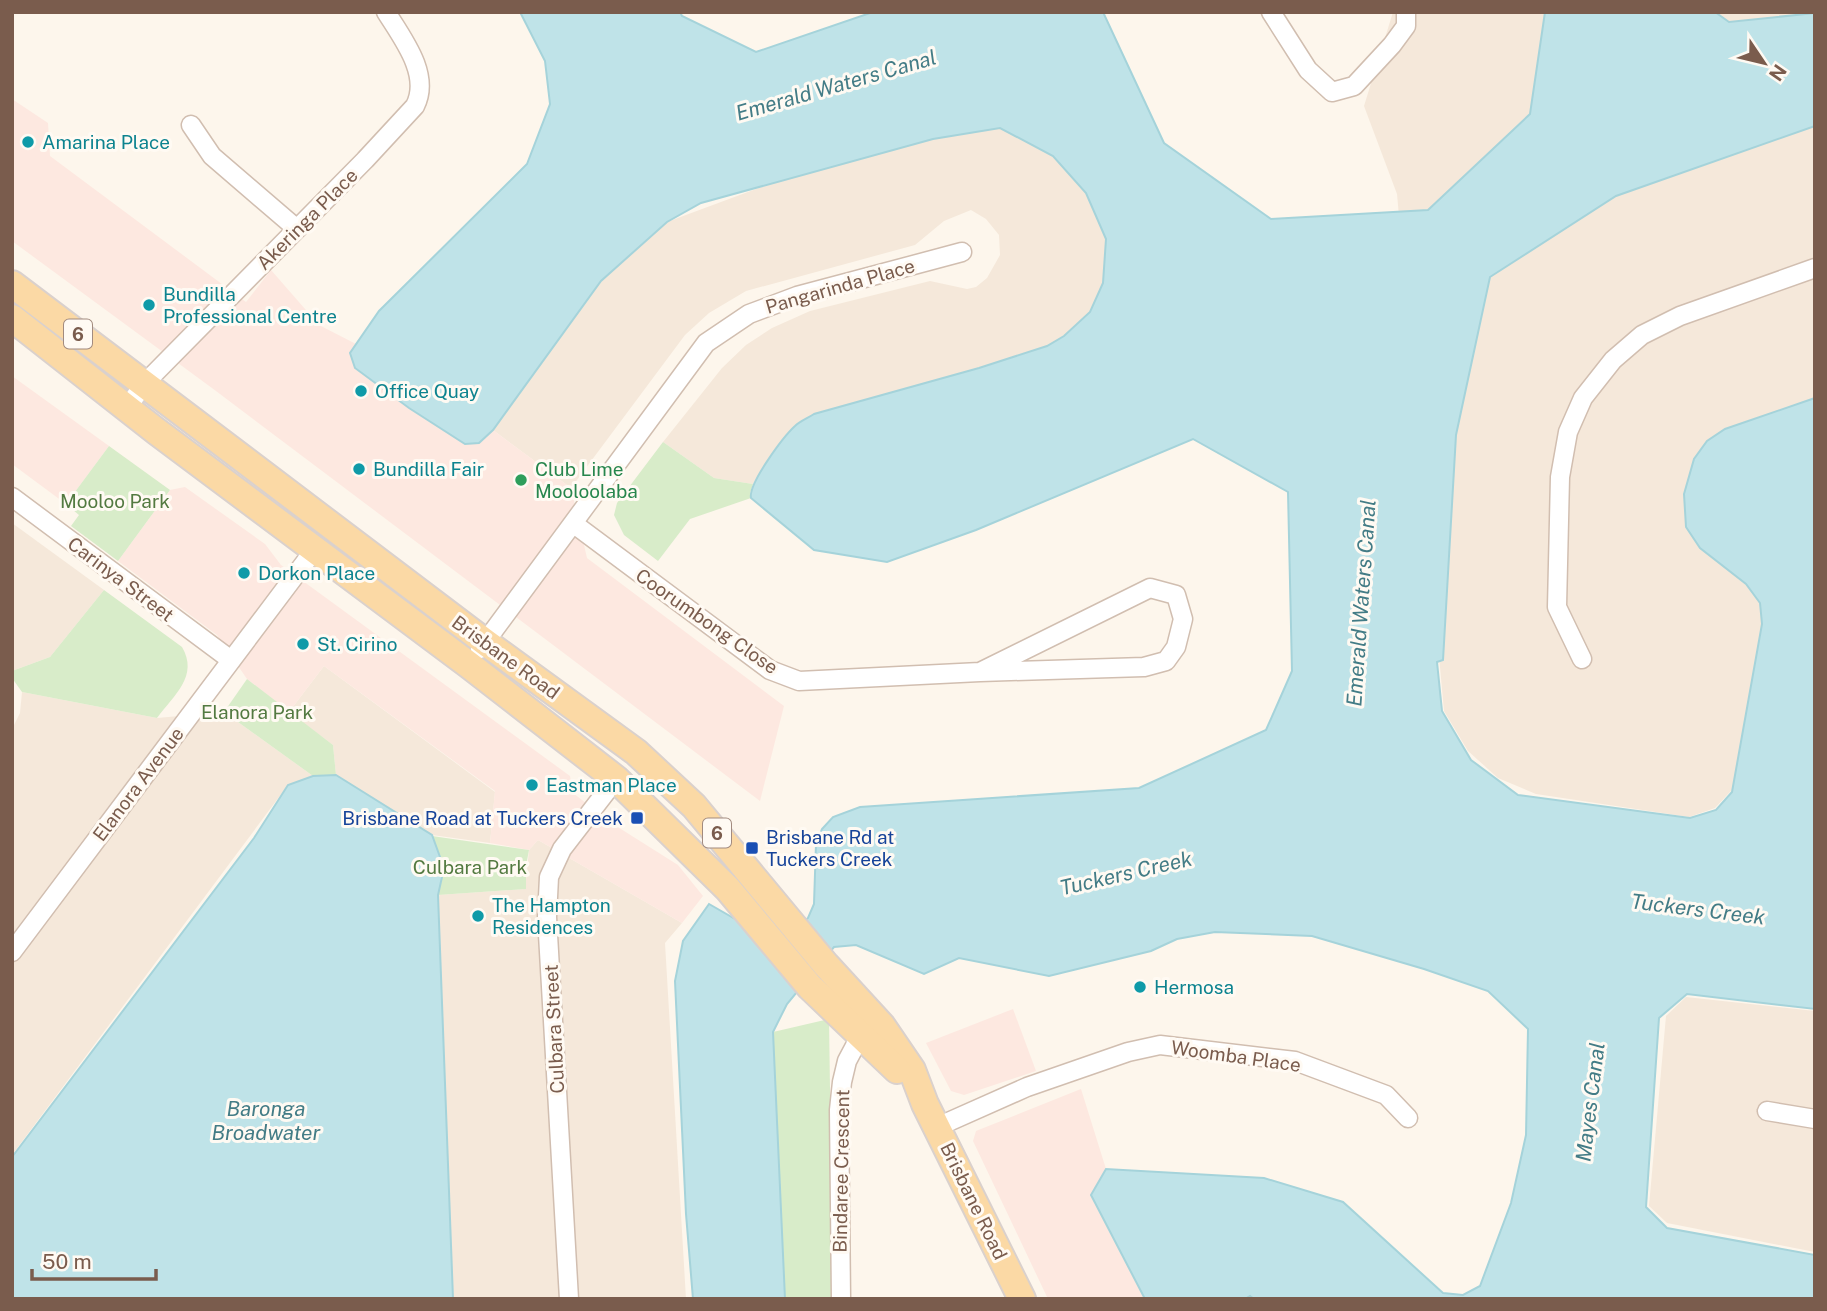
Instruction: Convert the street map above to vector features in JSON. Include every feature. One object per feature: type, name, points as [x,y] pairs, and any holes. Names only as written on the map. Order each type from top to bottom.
[{"type":"main road","name":"Brisbane Road","points":[[12,284],[485,642],[636,752],[694,806],[789,922],[882,1026],[912,1070],[931,1115],[1022,1299]]},
{"type":"main road","name":"Brisbane Road","points":[[12,318],[616,779],[728,889],[810,987],[893,1065],[931,1115]]},
{"type":"main road","points":[[616,779],[636,752]]},
{"type":"street","name":"Akeringa Place","points":[[127,408],[144,384],[403,121],[421,96],[419,74],[386,12]]},
{"type":"street","points":[[1271,12],[1308,69],[1332,92],[1354,86],[1392,45],[1406,26],[1406,12]]},
{"type":"street","points":[[191,125],[212,156],[297,229]]},
{"type":"street","name":"Pangarinda Place","points":[[468,665],[706,343],[749,314],[797,296],[962,252]]},
{"type":"street","points":[[1582,659],[1557,607],[1560,477],[1568,432],[1583,398],[1613,360],[1642,335],[1679,316],[1815,268]]},
{"type":"street","name":"Carinya Street","points":[[12,497],[231,660]]},
{"type":"street","name":"Coorumbong Close","points":[[573,524],[771,670],[799,681],[1144,667],[1166,661],[1176,647],[1183,619],[1176,596],[1150,588],[980,672]]},
{"type":"street","name":"Elanora Avenue","points":[[12,952],[315,549]]},
{"type":"street","name":"Culbara Street","points":[[569,1299],[548,917],[550,877],[562,849],[616,779]]},
{"type":"street","name":"Bindaree Crescent","points":[[841,1299],[839,1110],[847,1061],[866,1024],[863,1006]]},
{"type":"street","name":"Woomba Place","points":[[931,1115],[1027,1087],[1128,1052],[1160,1045],[1295,1061],[1386,1095],[1408,1118]]},
{"type":"street","points":[[1767,1111],[1815,1119]]},
{"type":"shaded area","points":[[1393,12],[1815,12],[1815,701],[1715,808],[1689,817],[1536,794],[1498,778],[1468,751],[1444,711],[1397,194],[1364,106]]},
{"type":"shaded area","points":[[12,99],[48,123],[50,156],[246,302],[271,270],[319,325],[356,344],[350,353],[479,443],[493,430],[571,488],[587,558],[784,706],[760,801],[216,391],[12,241]]},
{"type":"shaded area","points":[[1000,128],[1053,156],[1086,193],[1106,239],[1103,283],[1090,312],[1064,336],[1047,346],[979,368],[814,414],[753,484],[714,478],[663,442],[722,368],[746,345],[772,328],[810,311],[930,281],[967,289],[976,287],[987,278],[1000,255],[999,235],[986,219],[971,210],[944,221],[915,245],[746,291],[709,313],[685,335],[571,488],[493,430],[601,281],[667,222],[804,173],[933,139]]},
{"type":"shaded area","points":[[12,376],[109,446],[66,504],[12,464]]},
{"type":"shaded area","points":[[185,487],[265,544],[281,565],[570,776],[573,793],[613,824],[678,865],[703,896],[682,923],[538,840],[529,850],[490,843],[495,791],[324,666],[289,712],[247,679],[217,635],[118,561],[170,490]]},
{"type":"shaded area","points":[[12,523],[104,590],[50,657],[12,671]]},
{"type":"shaded area","points":[[324,666],[495,792],[490,843],[432,835],[336,775],[333,745],[289,712]]},
{"type":"shaded area","points":[[22,692],[157,718],[224,712],[313,776],[288,785],[12,1155],[12,729],[20,713]]},
{"type":"shaded area","points":[[538,840],[682,923],[665,943],[686,1299],[453,1299],[438,895],[525,889],[529,850]]},
{"type":"shaded area","points":[[1686,997],[1815,1011],[1815,1252],[1667,1223],[1649,1206],[1666,1016]]},
{"type":"shaded area","points":[[1013,1009],[1036,1071],[964,1095],[951,1091],[926,1043]]},
{"type":"shaded area","points":[[1081,1089],[1106,1169],[1091,1196],[1145,1299],[1048,1299],[973,1141],[976,1131]]},
{"type":"green space","points":[[663,442],[714,478],[753,484],[751,498],[690,519],[658,561],[624,535],[614,515],[617,503]]},
{"type":"green space","name":"Mooloo Park","points":[[109,446],[170,490],[118,561],[71,526],[79,515],[66,504]]},
{"type":"green space","points":[[104,590],[182,647],[187,657],[188,667],[182,685],[157,718],[22,692],[12,678],[12,671],[50,657]]},
{"type":"green space","name":"Elanora Park","points":[[247,679],[333,745],[336,775],[313,776],[224,712]]},
{"type":"green space","name":"Culbara Park","points":[[432,836],[529,850],[526,889],[438,895],[444,868]]},
{"type":"green space","points":[[829,1019],[833,1299],[785,1299],[773,1032]]},
{"type":"water","points":[[520,12],[680,12],[682,16],[756,52],[873,12],[1103,12],[1164,143],[1271,219],[1428,210],[1530,114],[1545,12],[1715,12],[1729,22],[1815,13],[1815,126],[1616,196],[1490,277],[1456,435],[1443,660],[1437,662],[1442,711],[1471,760],[1518,795],[1690,818],[1716,810],[1732,792],[1762,624],[1760,603],[1746,584],[1700,548],[1686,527],[1684,494],[1694,459],[1707,441],[1725,429],[1815,398],[1815,1009],[1687,994],[1659,1018],[1646,1207],[1667,1228],[1815,1255],[1815,1299],[1254,1299],[1250,1296],[1245,1299],[1145,1299],[1091,1195],[1106,1169],[1264,1178],[1343,1202],[1443,1293],[1463,1295],[1480,1286],[1511,1203],[1526,1135],[1528,1029],[1488,991],[1312,936],[1215,932],[1177,939],[1151,951],[1049,976],[959,958],[924,974],[856,945],[834,947],[787,1004],[773,1032],[785,1299],[693,1299],[686,1214],[675,981],[683,941],[709,904],[777,943],[808,918],[814,904],[816,844],[822,829],[833,817],[860,807],[1139,788],[1266,730],[1292,671],[1288,492],[1193,439],[976,530],[887,562],[814,550],[751,498],[760,472],[775,450],[795,426],[814,414],[1047,346],[1064,336],[1090,312],[1103,283],[1106,239],[1086,193],[1053,156],[1000,128],[933,139],[701,203],[667,222],[601,281],[493,430],[479,443],[465,444],[409,408],[355,368],[350,353],[379,311],[527,164],[550,104],[545,61]]},
{"type":"water","name":"Baronga Broadwater","points":[[336,775],[432,835],[444,868],[438,895],[453,1299],[12,1299],[12,1157],[254,838],[288,785],[313,776]]},
{"type":"place","name":"Amarina Place","points":[[28,142]]},
{"type":"place","name":"Bundilla Professional Centre","points":[[149,305]]},
{"type":"place","name":"Office Quay","points":[[361,391]]},
{"type":"place","name":"Bundilla Fair","points":[[359,469]]},
{"type":"place","name":"Club Lime Mooloolaba","points":[[521,480]]},
{"type":"place","name":"Dorkon Place","points":[[244,573]]},
{"type":"place","name":"St. Cirino","points":[[303,644]]},
{"type":"place","name":"Eastman Place","points":[[532,785]]},
{"type":"place","name":"Brisbane Road at Tuckers Creek","points":[[637,818]]},
{"type":"place","name":"Brisbane Rd at Tuckers Creek","points":[[752,848]]},
{"type":"place","name":"The Hampton Residences","points":[[478,916]]},
{"type":"place","name":"Hermosa","points":[[1140,987]]},
{"type":"water label","name":"Emerald Waters Canal","points":[[836,85]]},
{"type":"water label","name":"Emerald Waters Canal","points":[[1361,603]]},
{"type":"water label","name":"Tuckers Creek","points":[[1126,873]]},
{"type":"water label","name":"Tuckers Creek","points":[[1698,909]]},
{"type":"water label","name":"Mayes Canal","points":[[1590,1102]]}]
